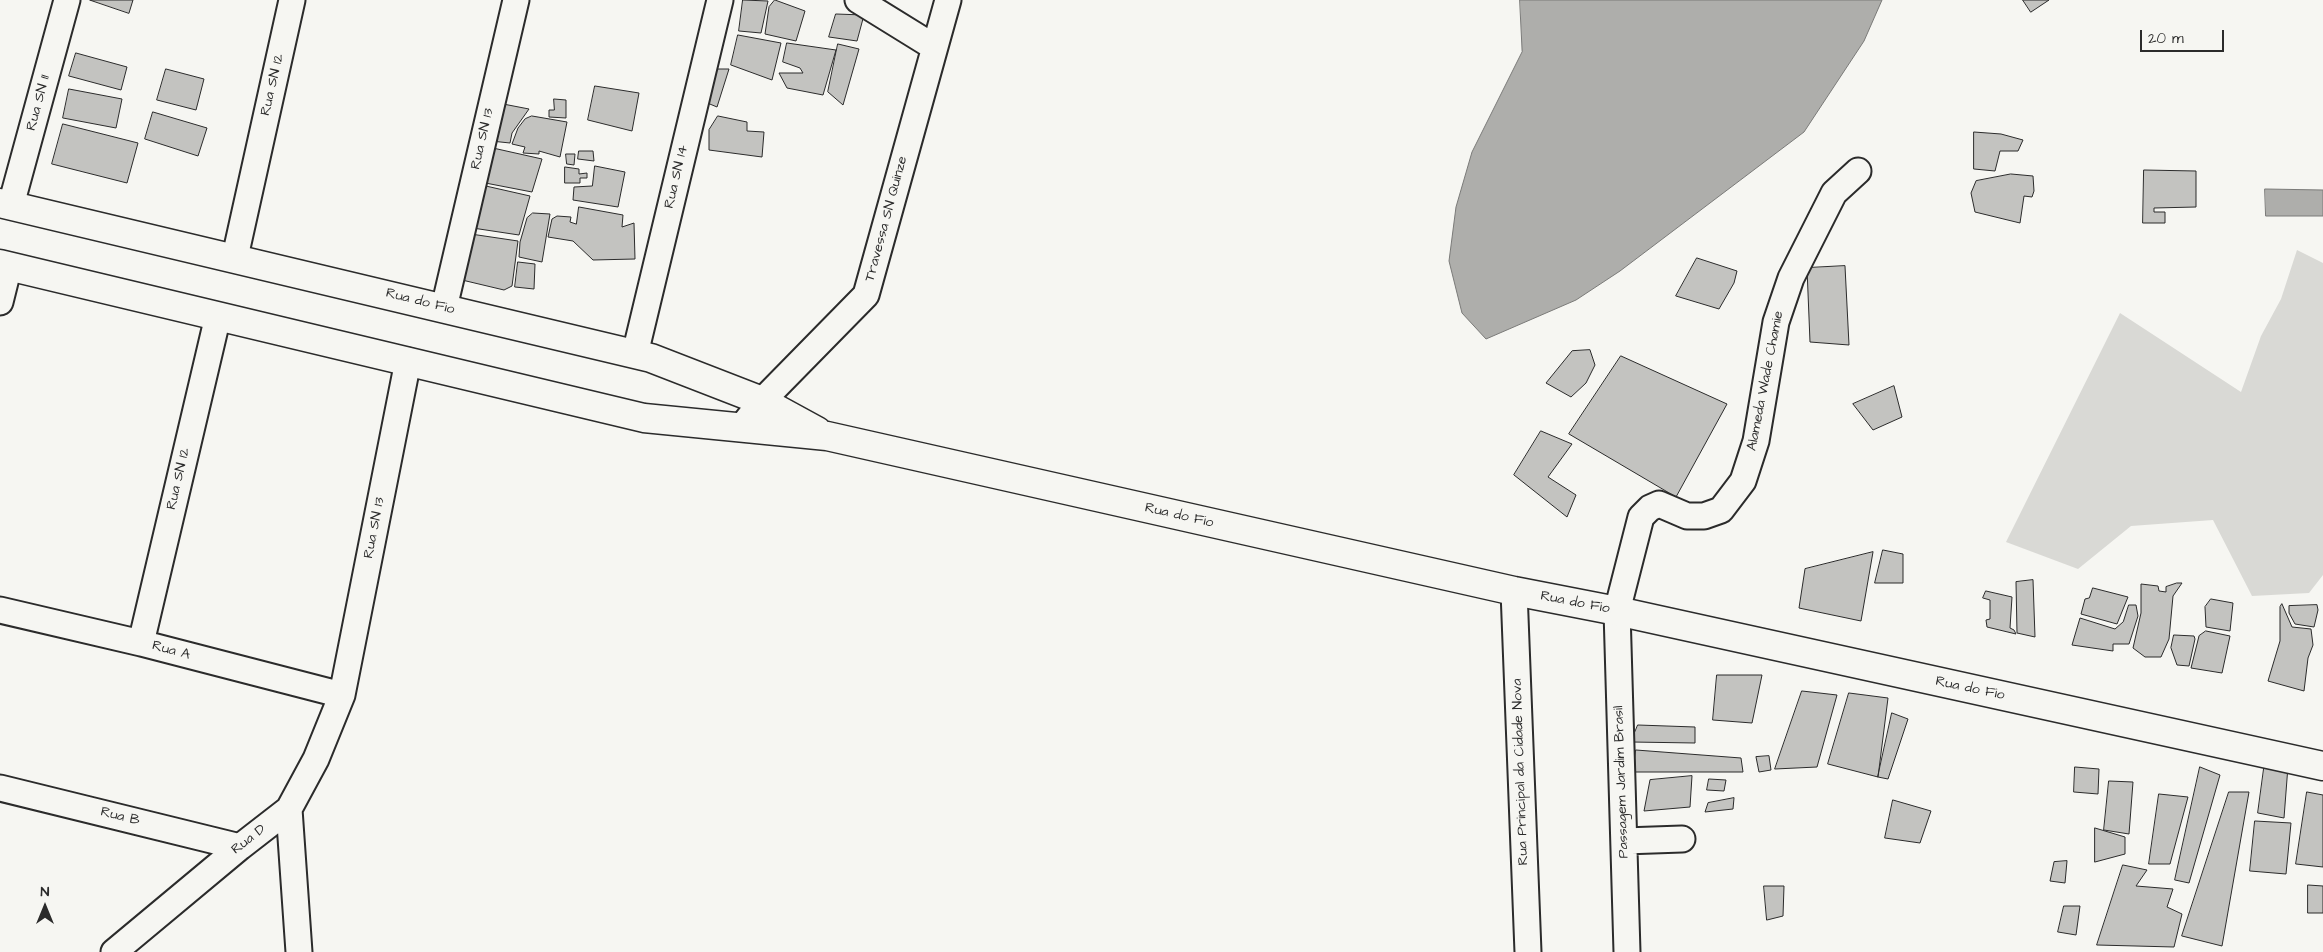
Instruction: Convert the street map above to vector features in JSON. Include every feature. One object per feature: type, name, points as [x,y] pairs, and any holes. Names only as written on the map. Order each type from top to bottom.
[{"type":"street","name":"Rua SN 11","points":[[6,204],[67,0]]},
{"type":"street","name":"Rua SN 12","points":[[234,257],[292,0]]},
{"type":"street","name":"Rua SN 13","points":[[444,308],[516,0]]},
{"type":"street","name":"Rua SN 14","points":[[635,354],[720,0]]},
{"type":"street","points":[[858,0],[934,47]]},
{"type":"street","name":"Travessa SN Quinze","points":[[741,428],[762,401],[866,295],[948,0]]},
{"type":"street","name":"Alameda Wade Chamie","points":[[1618,611],[1641,518],[1650,508],[1659,504],[1687,516],[1704,516],[1720,510],[1743,481],[1756,442],[1776,322],[1791,278],[1834,193],[1858,171]]},
{"type":"street","name":"Rua do Fio","points":[[6,204],[651,358],[762,401],[827,436]]},
{"type":"street","name":"Rua do Fio","points":[[4,265],[644,418],[827,436],[1514,591],[1618,611],[2323,766]]},
{"type":"street","points":[[0,302],[4,265]]},
{"type":"street","name":"Rua SN 12","points":[[141,643],[218,316]]},
{"type":"street","name":"Rua SN 13","points":[[342,695],[408,361]]},
{"type":"street","name":"Rua Principal da Cidade Nova","points":[[1514,591],[1528,952]]},
{"type":"street","name":"Rua A","points":[[0,610],[141,643],[342,695]]},
{"type":"street","name":"Passagem Jardim Brasil","points":[[1618,611],[1626,952]]},
{"type":"street","name":"Rua D","points":[[114,952],[240,847],[289,809],[316,759],[342,695]]},
{"type":"street","name":"Rua B","points":[[0,788],[240,847]]},
{"type":"street","points":[[289,809],[299,952]]},
{"type":"street","points":[[1624,841],[1682,839]]},
{"type":"shaded area","points":[[1520,0],[1882,0],[1864,41],[1804,132],[1620,271],[1576,300],[1486,339],[1462,313],[1449,261],[1456,207],[1472,152],[1522,52]]},
{"type":"shaded area","points":[[2265,189],[2323,190],[2323,216],[2266,216]]},
{"type":"shaded area","points":[[2297,250],[2323,263],[2323,575],[2309,593],[2252,596],[2213,520],[2131,526],[2078,569],[2006,542],[2120,313],[2241,392],[2261,336],[2281,299]]},
{"type":"building","points":[[90,0],[133,0],[129,13]]},
{"type":"building","points":[[743,0],[768,1],[761,33],[739,31]]},
{"type":"building","points":[[775,0],[805,11],[796,41],[765,34],[769,7]]},
{"type":"building","points":[[2023,0],[2049,0],[2031,12]]},
{"type":"building","points":[[836,14],[864,15],[857,41],[829,37]]},
{"type":"building","points":[[738,35],[781,43],[772,80],[731,65]]},
{"type":"building","points":[[787,43],[836,50],[823,95],[787,88],[779,73],[803,73],[800,68],[783,62]]},
{"type":"building","points":[[838,44],[859,49],[843,105],[828,92]]},
{"type":"building","points":[[76,53],[127,67],[121,90],[69,76]]},
{"type":"building","points":[[166,69],[204,79],[196,110],[157,100]]},
{"type":"building","points":[[715,69],[729,69],[717,107],[705,102]]},
{"type":"building","points":[[595,86],[639,93],[632,131],[588,120]]},
{"type":"building","points":[[69,89],[122,99],[116,128],[63,118]]},
{"type":"building","points":[[554,99],[566,100],[566,118],[549,117],[549,110],[554,110]]},
{"type":"building","points":[[498,103],[529,109],[512,133],[510,143],[491,141]]},
{"type":"building","points":[[153,112],[207,128],[198,156],[145,139]]},
{"type":"building","points":[[532,116],[567,122],[560,157],[539,151],[539,154],[523,153],[525,147],[512,144],[518,128],[525,119]]},
{"type":"building","points":[[718,116],[747,122],[747,131],[764,132],[762,157],[709,150],[709,130]]},
{"type":"building","points":[[63,124],[138,143],[127,183],[52,164]]},
{"type":"building","points":[[1974,132],[2001,134],[2023,140],[2018,151],[2000,151],[1995,171],[1974,169]]},
{"type":"building","points":[[484,146],[542,159],[532,192],[475,181]]},
{"type":"building","points":[[579,151],[593,151],[594,161],[578,159]]},
{"type":"building","points":[[566,154],[575,154],[574,165],[567,164]]},
{"type":"building","points":[[595,166],[625,172],[618,207],[573,200],[574,187],[592,186]]},
{"type":"building","points":[[565,167],[579,169],[579,174],[587,173],[587,178],[580,178],[580,183],[565,183]]},
{"type":"building","points":[[2144,170],[2196,171],[2196,207],[2154,208],[2154,212],[2165,212],[2165,223],[2143,223]]},
{"type":"building","points":[[2011,174],[2033,176],[2034,191],[2032,197],[2024,196],[2020,223],[1975,212],[1971,193],[1976,181]]},
{"type":"building","points":[[477,184],[530,196],[519,235],[466,227]]},
{"type":"building","points":[[579,207],[623,215],[622,227],[634,223],[635,259],[593,260],[573,241],[548,237],[552,219],[557,216],[571,217],[570,222],[576,224]]},
{"type":"building","points":[[533,213],[550,214],[542,262],[519,257],[520,242],[527,218]]},
{"type":"building","points":[[464,233],[518,241],[512,286],[504,290],[462,280]]},
{"type":"building","points":[[1697,258],[1737,271],[1734,283],[1719,309],[1676,296]]},
{"type":"building","points":[[518,262],[535,264],[534,289],[515,287]]},
{"type":"building","points":[[1845,266],[1849,345],[1810,342],[1807,268]]},
{"type":"building","points":[[1590,350],[1595,365],[1586,383],[1571,397],[1546,383],[1572,351]]},
{"type":"building","points":[[1621,356],[1727,404],[1676,497],[1569,434]]},
{"type":"building","points":[[1894,386],[1902,417],[1873,430],[1853,404]]},
{"type":"building","points":[[1541,431],[1572,444],[1548,477],[1576,495],[1567,517],[1514,475]]},
{"type":"building","points":[[1883,550],[1903,554],[1903,583],[1875,583]]},
{"type":"building","points":[[1873,552],[1861,621],[1799,608],[1805,569]]},
{"type":"building","points":[[2033,580],[2035,637],[2017,633],[2016,582]]},
{"type":"building","points":[[2182,583],[2173,596],[2169,639],[2161,657],[2145,657],[2133,648],[2141,613],[2141,584],[2158,586],[2159,591],[2166,592],[2166,587]]},
{"type":"building","points":[[2093,588],[2128,597],[2117,624],[2081,614],[2085,599],[2089,598]]},
{"type":"building","points":[[1986,591],[2012,597],[2010,628],[2016,634],[1987,627],[1986,620],[1990,619],[1990,600],[1983,598]]},
{"type":"building","points":[[2211,599],[2233,603],[2230,631],[2206,627],[2205,607]]},
{"type":"building","points":[[2282,604],[2292,627],[2311,629],[2313,645],[2308,658],[2304,691],[2268,681],[2280,641],[2280,607]]},
{"type":"building","points":[[2129,605],[2136,605],[2138,616],[2129,644],[2113,644],[2113,651],[2072,645],[2080,618],[2115,629],[2123,622]]},
{"type":"building","points":[[2317,605],[2318,610],[2314,627],[2295,624],[2289,613],[2289,606]]},
{"type":"building","points":[[2206,631],[2230,636],[2222,673],[2191,668],[2199,636]]},
{"type":"building","points":[[2174,635],[2194,636],[2189,666],[2177,665],[2171,648]]},
{"type":"building","points":[[1717,675],[1762,675],[1752,723],[1713,720]]},
{"type":"building","points":[[1802,691],[1837,695],[1817,767],[1775,769]]},
{"type":"building","points":[[1849,693],[1888,698],[1878,777],[1828,764]]},
{"type":"building","points":[[1892,713],[1908,719],[1888,779],[1878,777]]},
{"type":"building","points":[[1638,725],[1695,727],[1695,743],[1631,742]]},
{"type":"building","points":[[1636,750],[1741,758],[1743,772],[1633,772]]},
{"type":"building","points":[[1769,756],[1771,770],[1759,772],[1756,757]]},
{"type":"building","points":[[2265,761],[2288,766],[2284,818],[2258,813]]},
{"type":"building","points":[[2075,767],[2099,769],[2098,794],[2074,792]]},
{"type":"building","points":[[2200,767],[2220,775],[2189,883],[2175,880]]},
{"type":"building","points":[[1692,776],[1690,807],[1644,811],[1650,780]]},
{"type":"building","points":[[1709,779],[1726,780],[1724,791],[1707,790]]},
{"type":"building","points":[[2109,781],[2133,782],[2129,834],[2104,830]]},
{"type":"building","points":[[2229,792],[2249,792],[2222,946],[2182,936]]},
{"type":"building","points":[[2307,792],[2323,795],[2323,867],[2296,864]]},
{"type":"building","points":[[2159,794],[2188,797],[2170,864],[2149,864]]},
{"type":"building","points":[[1734,798],[1733,809],[1705,812],[1708,803]]},
{"type":"building","points":[[1893,800],[1931,811],[1920,843],[1885,838]]},
{"type":"building","points":[[2255,821],[2291,823],[2286,874],[2250,871]]},
{"type":"building","points":[[2095,828],[2125,837],[2125,854],[2095,862]]},
{"type":"building","points":[[2067,861],[2065,883],[2050,881],[2054,862]]},
{"type":"building","points":[[2123,865],[2147,870],[2136,886],[2173,889],[2167,907],[2182,914],[2174,947],[2097,945]]},
{"type":"building","points":[[2308,885],[2323,886],[2323,913],[2308,913]]},
{"type":"building","points":[[1764,886],[1784,886],[1783,916],[1767,920]]},
{"type":"building","points":[[2064,906],[2080,906],[2076,935],[2058,932]]}]
